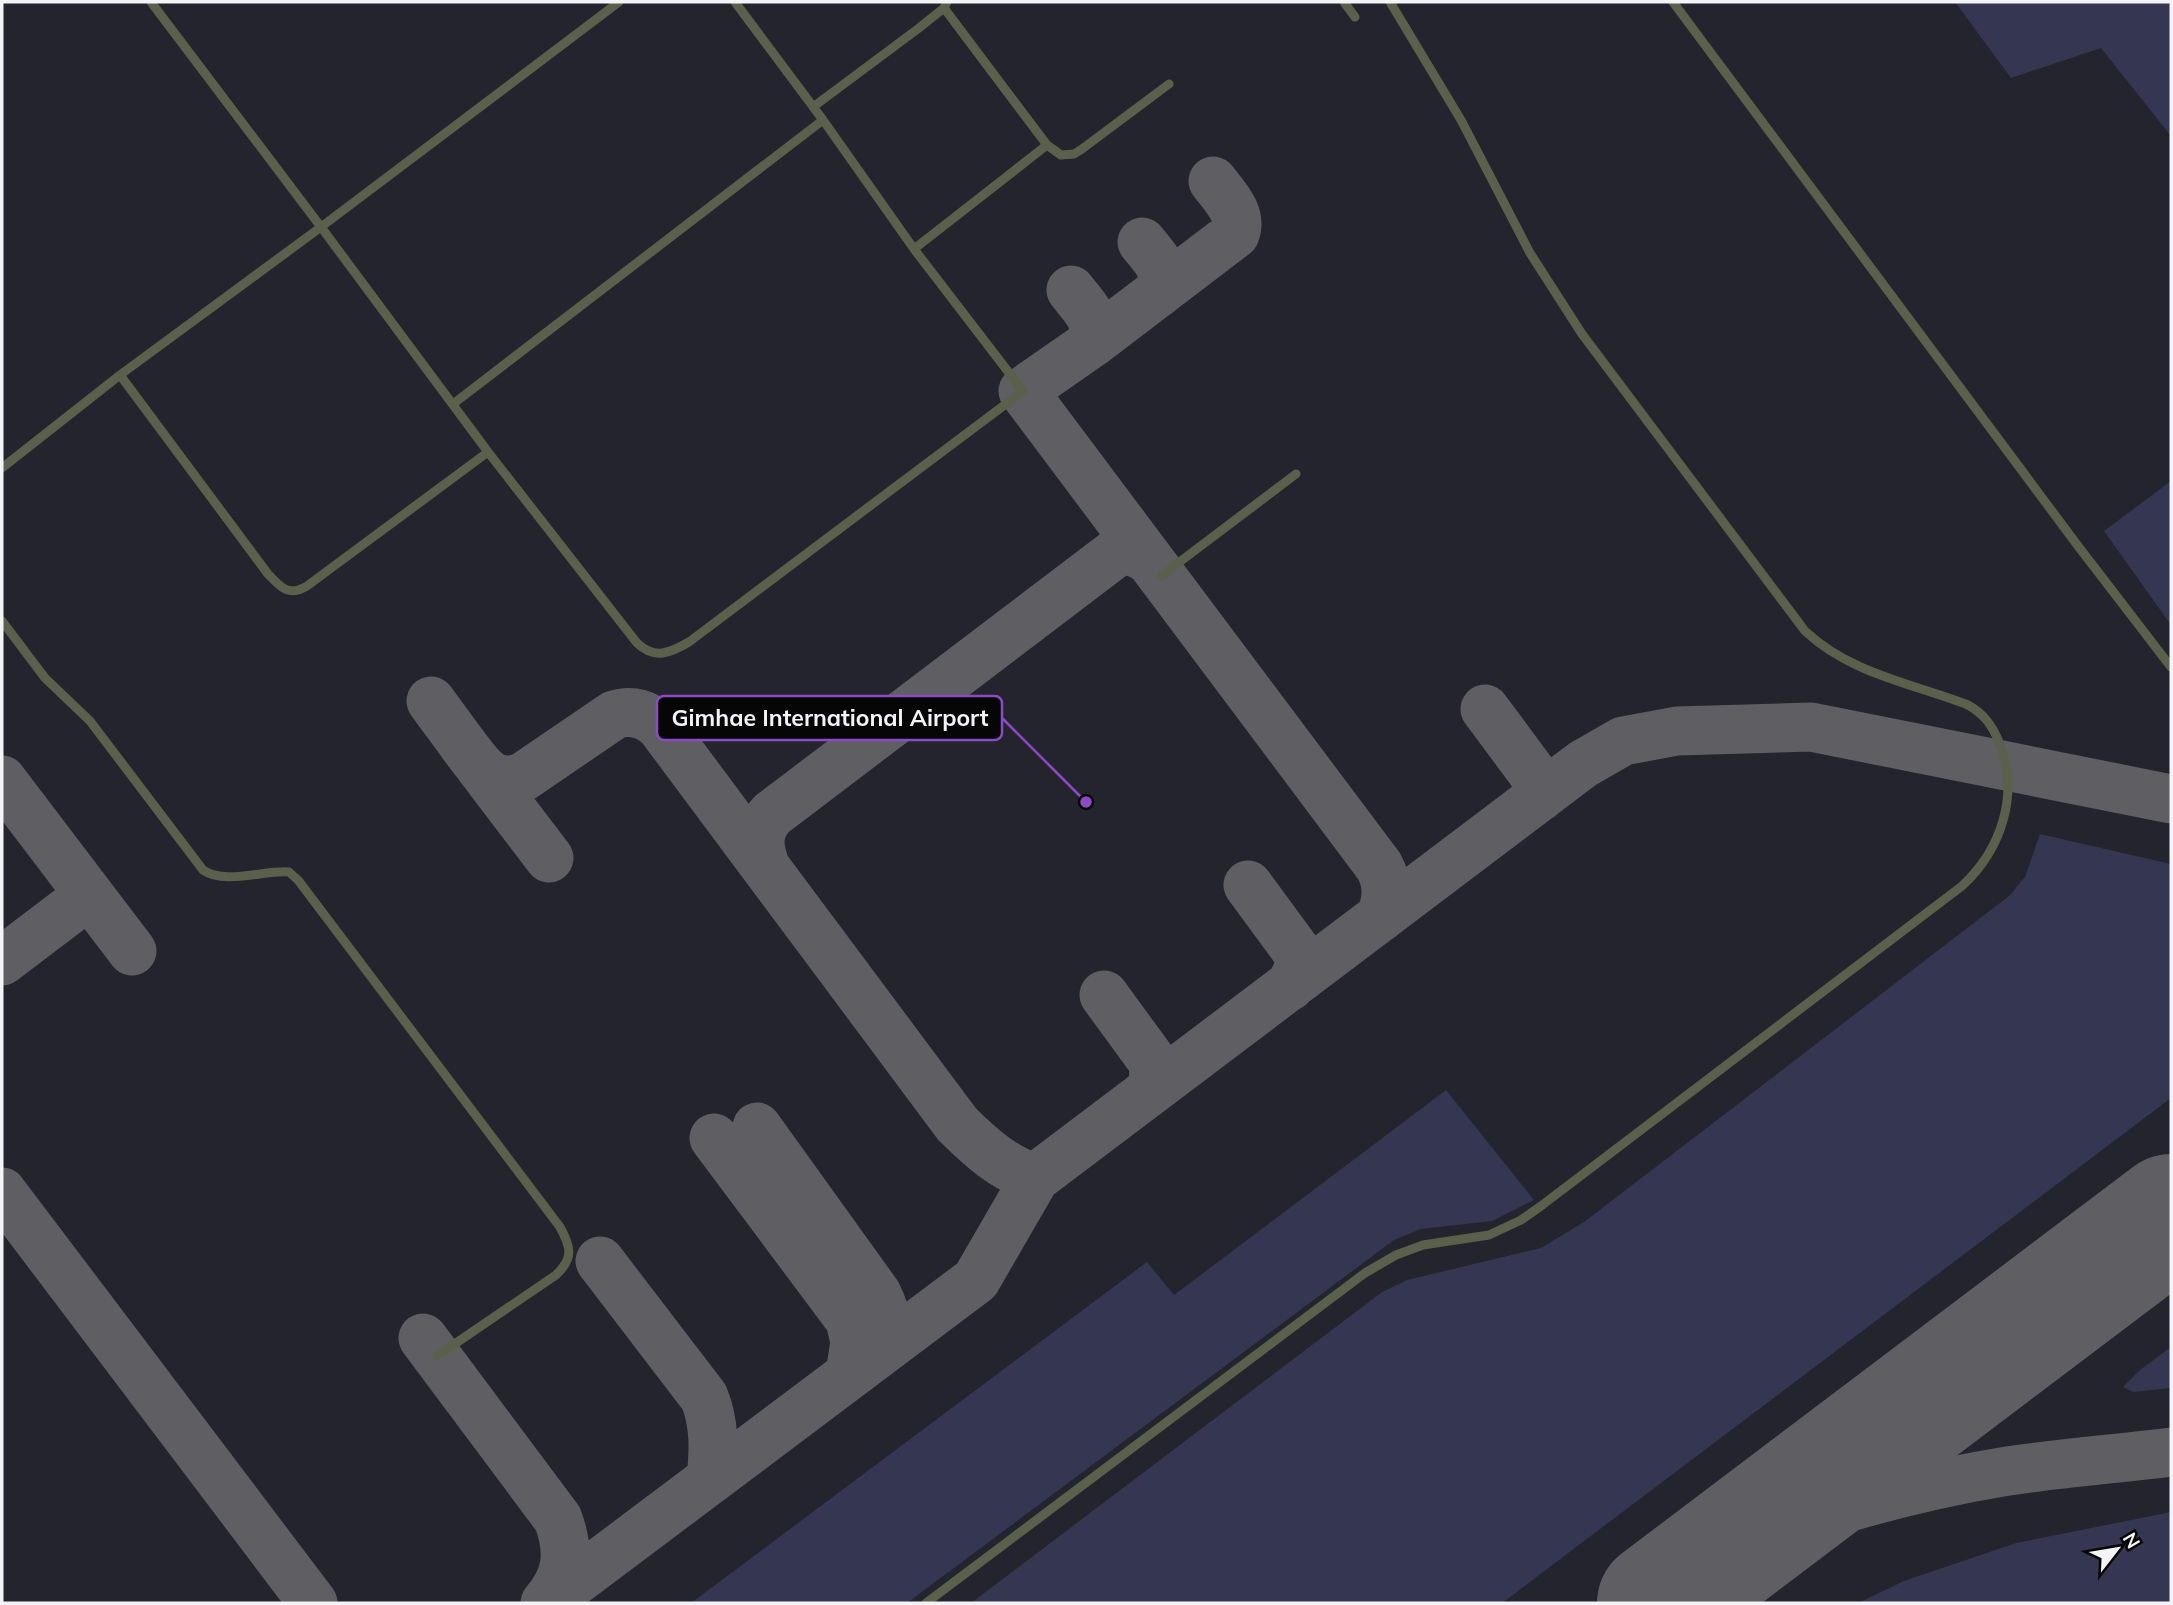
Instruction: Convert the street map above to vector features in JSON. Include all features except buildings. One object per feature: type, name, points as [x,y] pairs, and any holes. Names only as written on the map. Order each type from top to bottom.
[{"type":"lane","points":[[151,2],[488,452],[637,643],[645,650],[656,653],[678,649],[689,642],[1023,391],[914,249],[735,2]]},
{"type":"lane","points":[[2,468],[120,375],[619,2]]},
{"type":"lane","points":[[1344,2],[1356,17]]},
{"type":"lane","points":[[926,1603],[1366,1273],[1396,1255],[1423,1245],[1479,1237],[1503,1230],[1541,1206],[1962,886],[1990,853],[2003,826],[2009,792],[2007,766],[1995,730],[1988,720],[1981,712],[1968,705],[1857,667],[1820,646],[1804,631],[1582,334],[1530,253],[1461,120],[1390,2]]},
{"type":"lane","points":[[1673,2],[2171,667]]},
{"type":"lane","points":[[813,107],[946,5],[1047,145],[1060,155],[1074,154],[1169,84]]},
{"type":"lane","points":[[453,404],[823,120]]},
{"type":"lane","points":[[914,249],[1047,145]]},
{"type":"lane","points":[[120,375],[268,574],[283,588],[292,592],[307,586],[488,452]]},
{"type":"lane","points":[[1161,576],[1296,474]]},
{"type":"lane","points":[[2,621],[45,678],[90,721],[203,870],[208,874],[224,876],[289,872],[299,880],[560,1227],[568,1243],[566,1266],[437,1356]]},
{"type":"shaded area","points":[[2,2],[2171,2],[2171,1603],[2,1603]]},
{"type":"shaded area","points":[[1955,2],[2171,2],[2171,136],[2101,48],[2011,78]]},
{"type":"shaded area","points":[[2171,481],[2171,625],[2104,531]]},
{"type":"shaded area","points":[[2040,834],[2171,864],[2171,1098],[1502,1603],[971,1603],[1382,1292],[1407,1280],[1541,1248],[1584,1222],[2009,896],[2025,877]]},
{"type":"shaded area","points":[[1446,1090],[1534,1200],[1492,1221],[1421,1229],[1394,1240],[907,1603],[691,1603],[1147,1262],[1174,1295]]},
{"type":"shaded area","points":[[2171,1347],[2171,1388],[2133,1392],[2123,1387],[2140,1370]]},
{"type":"shaded area","points":[[2171,1512],[2171,1603],[1858,1603],[1904,1581],[2016,1543]]},
{"type":"taxiway","points":[[1213,181],[1235,213],[1235,234],[1092,343],[1023,391],[1379,866],[1386,892],[1381,917]]},
{"type":"taxiway","points":[[1142,242],[1161,271],[1158,293]]},
{"type":"taxiway","points":[[1071,290],[1092,320],[1092,343]]},
{"type":"taxiway","points":[[765,865],[760,838],[772,814],[1117,552],[1134,552],[1148,559]]},
{"type":"taxiway","points":[[431,701],[480,766],[502,780],[523,777],[614,715],[633,713],[656,723],[957,1124],[1002,1163],[1035,1178]]},
{"type":"taxiway","points":[[1485,709],[1534,775],[1540,797]]},
{"type":"taxiway","points":[[546,1603],[976,1280],[1035,1178],[1583,764],[1623,741],[1677,731],[1811,727],[2171,799]]},
{"type":"taxiway","points":[[479,766],[549,858]]},
{"type":"taxiway","points":[[2,780],[132,951]]},
{"type":"taxiway","points":[[1248,885],[1298,953],[1299,969],[1290,986]]},
{"type":"taxiway","points":[[2,961],[89,895]]},
{"type":"taxiway","points":[[1104,995],[1153,1062],[1151,1090]]},
{"type":"taxiway","points":[[757,1127],[877,1294],[885,1317],[878,1353]]},
{"type":"taxiway","points":[[714,1138],[850,1320],[855,1342],[850,1374]]},
{"type":"taxiway","points":[[2,1192],[313,1603]]},
{"type":"taxiway","points":[[600,1261],[704,1397],[713,1437],[711,1479]]},
{"type":"taxiway","points":[[423,1338],[558,1519],[564,1542],[565,1563],[558,1583],[545,1603]]},
{"type":"taxiway","points":[[1736,1545],[1801,1522],[1934,1485],[2023,1469],[2171,1452]]},
{"type":"runway","points":[[1659,1603],[2171,1216]]},
{"type":"place","name":"Gimhae International Airport","points":[[1086,802]]}]
